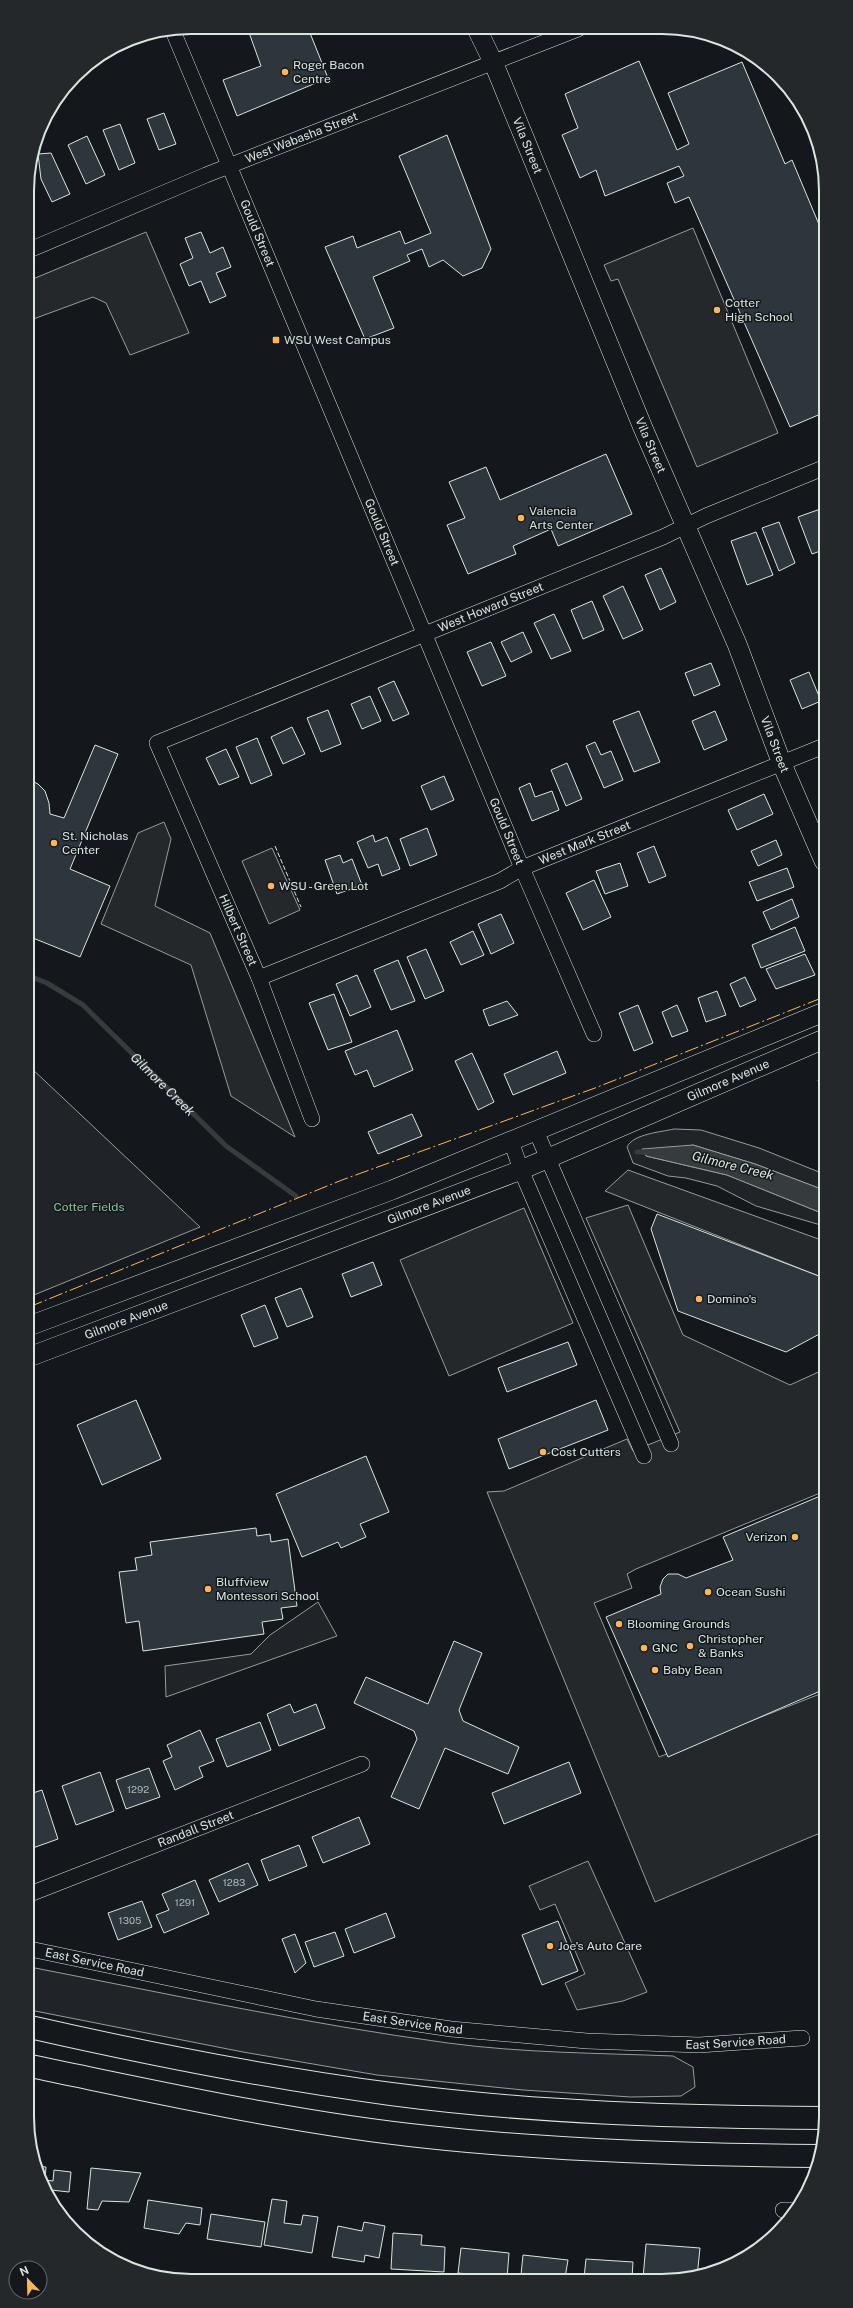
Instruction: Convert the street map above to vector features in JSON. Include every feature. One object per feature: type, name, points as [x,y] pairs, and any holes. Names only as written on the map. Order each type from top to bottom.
[{"type":"highway","points":[[34,2028],[183,2060],[392,2094],[483,2104],[617,2114],[819,2118]]},
{"type":"highway","points":[[34,2067],[318,2122],[426,2137],[600,2151],[814,2156]]},
{"type":"street","name":"Vila Street","points":[[479,34],[494,64],[643,428],[737,644],[782,764],[819,849]]},
{"type":"street","name":"West Wabasha Street","points":[[34,248],[229,167],[568,34]]},
{"type":"street","name":"Gould Street","points":[[175,35],[522,868],[594,1034]]},
{"type":"street","name":"West Howard Street","points":[[157,743],[663,537],[686,525],[819,470]]},
{"type":"street","name":"Hilbert Street","points":[[157,743],[259,978],[312,1119]]},
{"type":"street","name":"West Mark Street","points":[[259,978],[500,881],[522,868],[819,748]]},
{"type":"street","points":[[34,1324],[392,1190],[819,1014]]},
{"type":"street","name":"Gilmore Avenue","points":[[34,1355],[521,1170],[819,1041]]},
{"type":"street","points":[[536,1131],[671,1444]]},
{"type":"street","points":[[511,1141],[521,1170],[644,1456]]},
{"type":"street","name":"Randall Street","points":[[34,1892],[362,1764]]},
{"type":"street","name":"East Service Road","points":[[34,1949],[316,2009],[451,2029],[586,2041],[692,2044],[802,2038]]},
{"type":"green space","name":"Cotter Fields","points":[[34,1071],[200,1227],[34,1295]]},
{"type":"green space","points":[[674,1129],[701,1130],[759,1148],[819,1172],[819,1188],[755,1164],[693,1145],[646,1156],[727,1175],[819,1212],[819,1225],[756,1206],[717,1186],[686,1178],[668,1176],[633,1163],[627,1147],[635,1139],[648,1134]]},
{"type":"green space","points":[[318,1602],[337,1636],[166,1697],[165,1666],[251,1654],[270,1635]]},
{"type":"green space","points":[[34,1968],[290,2018],[448,2043],[532,2051],[673,2056],[693,2067],[695,2087],[681,2096],[631,2097],[523,2090],[377,2075],[243,2052],[34,2011]]},
{"type":"shaded area","points":[[693,228],[778,433],[697,467],[618,279],[611,281],[604,265]]},
{"type":"shaded area","points":[[146,232],[189,333],[130,355],[106,303],[93,297],[34,319],[34,279]]},
{"type":"shaded area","points":[[164,822],[171,839],[155,906],[210,933],[295,1137],[231,1096],[191,965],[101,924],[138,833]]},
{"type":"shaded area","name":"WSU - Green Lot","points":[[272,848],[300,910],[269,924],[242,861]]},
{"type":"shaded area","points":[[628,1170],[819,1239],[819,1276],[605,1191]]},
{"type":"shaded area","points":[[628,1205],[683,1335],[790,1385],[819,1372],[819,1493],[636,1569],[627,1574],[632,1588],[594,1603],[659,1757],[819,1694],[819,1834],[655,1902],[487,1492],[504,1491],[627,1439],[633,1451],[680,1432],[586,1218]]},
{"type":"shaded area","points":[[524,1208],[573,1323],[449,1376],[400,1260]]},
{"type":"shaded area","points":[[588,1861],[647,1992],[623,2001],[577,2010],[565,1983],[585,1974],[555,1904],[540,1910],[529,1886]]},
{"type":"water","points":[[693,1145],[755,1164],[819,1188],[819,1212],[727,1175],[646,1156],[642,1149]]},
{"type":"building","name":"Roger Bacon Centre","points":[[250,34],[310,34],[328,78],[237,116],[223,80],[261,66]]},
{"type":"building","points":[[639,61],[677,150],[689,144],[668,93],[742,62],[785,164],[792,160],[819,224],[819,415],[790,427],[689,197],[675,203],[667,183],[684,176],[679,166],[605,196],[596,170],[580,178],[562,135],[578,128],[565,94]]},
{"type":"building","points":[[164,113],[176,144],[159,150],[147,119]]},
{"type":"building","points":[[120,124],[135,163],[119,170],[103,130]]},
{"type":"building","points":[[447,135],[491,249],[482,268],[463,276],[443,260],[429,267],[422,249],[407,255],[410,261],[373,277],[394,328],[365,339],[325,247],[353,236],[357,248],[400,231],[405,244],[431,233],[399,156]]},
{"type":"building","points":[[87,136],[105,175],[86,184],[68,145]]},
{"type":"building","points":[[51,153],[70,194],[52,202],[41,179],[38,154]]},
{"type":"building","points":[[201,232],[210,253],[223,247],[231,267],[216,273],[226,296],[210,303],[201,281],[189,286],[180,264],[193,258],[185,238]]},
{"type":"building","points":[[606,454],[632,514],[558,546],[551,529],[513,546],[516,554],[468,574],[447,525],[465,518],[449,482],[486,467],[500,500]]},
{"type":"building","points":[[819,509],[819,551],[812,554],[798,517]]},
{"type":"building","points":[[779,522],[795,563],[779,571],[762,528]]},
{"type":"building","points":[[756,532],[773,575],[747,585],[731,541]]},
{"type":"building","points":[[661,568],[676,602],[660,610],[645,575]]},
{"type":"building","points":[[623,586],[643,630],[623,639],[603,596]]},
{"type":"building","points":[[592,601],[604,630],[583,639],[571,610]]},
{"type":"building","points":[[554,614],[571,651],[551,659],[534,623]]},
{"type":"building","points":[[523,632],[532,652],[511,662],[501,642]]},
{"type":"building","points":[[491,642],[506,676],[482,686],[467,652]]},
{"type":"building","points":[[711,663],[720,685],[694,696],[685,673]]},
{"type":"building","points":[[809,672],[819,696],[819,702],[802,709],[790,680]]},
{"type":"building","points":[[394,681],[409,714],[393,721],[378,688]]},
{"type":"building","points":[[370,696],[381,721],[362,729],[351,704]]},
{"type":"building","points":[[328,710],[341,744],[321,752],[307,718]]},
{"type":"building","points":[[639,711],[660,762],[634,772],[613,721]]},
{"type":"building","points":[[715,711],[727,740],[704,750],[692,721]]},
{"type":"building","points":[[292,727],[305,754],[283,764],[271,737]]},
{"type":"building","points":[[257,738],[272,775],[251,784],[236,747]]},
{"type":"building","points":[[595,742],[601,755],[611,751],[623,780],[604,788],[586,746]]},
{"type":"building","name":"St. Nicholas Center","points":[[95,745],[118,754],[70,869],[110,886],[80,957],[34,938],[34,782],[45,791],[49,803],[50,814],[64,818]]},
{"type":"building","points":[[226,749],[239,777],[219,785],[206,758]]},
{"type":"building","points":[[567,763],[582,799],[566,806],[551,770]]},
{"type":"building","points":[[444,776],[454,800],[431,810],[421,786]]},
{"type":"building","points":[[530,783],[535,797],[552,791],[559,810],[532,821],[519,788]]},
{"type":"building","points":[[764,794],[773,814],[737,830],[728,810]]},
{"type":"building","points":[[427,828],[437,855],[410,866],[400,839]]},
{"type":"building","points":[[373,835],[375,842],[387,837],[400,869],[382,876],[378,864],[368,868],[357,842]]},
{"type":"building","points":[[776,840],[782,855],[758,866],[751,851]]},
{"type":"building","points":[[654,846],[666,876],[649,883],[637,853]]},
{"type":"building","points":[[340,855],[343,863],[352,859],[362,885],[337,894],[325,860]]},
{"type":"building","points":[[620,863],[628,886],[605,894],[596,871]]},
{"type":"building","points":[[787,868],[794,887],[757,901],[749,882]]},
{"type":"building","points":[[594,880],[611,917],[583,930],[566,893]]},
{"type":"building","points":[[792,899],[799,917],[771,930],[763,912]]},
{"type":"building","points":[[501,914],[514,943],[491,954],[478,924]]},
{"type":"building","points":[[795,927],[805,951],[761,968],[752,945]]},
{"type":"building","points":[[473,931],[484,955],[461,965],[450,942]]},
{"type":"building","points":[[426,949],[444,991],[425,999],[407,957]]},
{"type":"building","points":[[805,954],[815,975],[776,989],[766,969]]},
{"type":"building","points":[[398,960],[415,1001],[391,1010],[374,970]]},
{"type":"building","points":[[357,975],[371,1007],[350,1016],[336,984]]},
{"type":"building","points":[[745,977],[756,1000],[740,1007],[730,984]]},
{"type":"building","points":[[717,991],[726,1015],[706,1022],[698,998]]},
{"type":"building","points":[[334,994],[352,1042],[328,1050],[309,1003]]},
{"type":"building","points":[[507,1001],[518,1015],[489,1026],[483,1010]]},
{"type":"building","points":[[638,1005],[653,1043],[634,1051],[619,1013]]},
{"type":"building","points":[[677,1005],[688,1031],[672,1037],[662,1012]]},
{"type":"building","points":[[397,1030],[413,1070],[374,1087],[367,1070],[355,1075],[345,1051]]},
{"type":"building","points":[[557,1051],[566,1073],[513,1095],[504,1074]]},
{"type":"building","points":[[472,1053],[494,1102],[478,1110],[455,1061]]},
{"type":"building","points":[[412,1114],[422,1136],[378,1154],[368,1132]]},
{"type":"building","points":[[657,1214],[819,1276],[819,1334],[786,1352],[678,1311],[651,1229]]},
{"type":"building","points":[[373,1262],[382,1285],[351,1297],[342,1274]]},
{"type":"building","points":[[301,1288],[313,1317],[287,1327],[275,1298]]},
{"type":"building","points":[[265,1305],[278,1338],[254,1347],[241,1315]]},
{"type":"building","points":[[568,1342],[577,1365],[507,1392],[498,1368]]},
{"type":"building","points":[[136,1400],[161,1459],[102,1485],[77,1425]]},
{"type":"building","points":[[596,1400],[608,1430],[509,1469],[498,1439]]},
{"type":"building","points":[[366,1456],[389,1512],[360,1524],[366,1537],[341,1548],[338,1542],[302,1557],[276,1494]]},
{"type":"building","points":[[819,1497],[819,1692],[668,1757],[606,1617],[661,1594],[660,1587],[663,1579],[668,1574],[678,1574],[686,1578],[733,1560],[723,1537]]},
{"type":"building","name":"Bluffview Montessori School","points":[[256,1528],[257,1536],[270,1534],[271,1542],[288,1539],[297,1606],[281,1608],[283,1619],[262,1622],[264,1634],[143,1651],[139,1621],[126,1623],[119,1572],[137,1570],[135,1558],[152,1555],[150,1542]]},
{"type":"building","points":[[454,1641],[482,1653],[459,1710],[463,1721],[519,1747],[508,1774],[445,1748],[419,1809],[391,1797],[417,1739],[414,1731],[354,1703],[366,1677],[428,1704]]},
{"type":"building","points":[[290,1704],[294,1713],[316,1704],[325,1728],[279,1746],[267,1714]]},
{"type":"building","points":[[260,1722],[271,1750],[227,1767],[216,1739]]},
{"type":"building","points":[[200,1730],[214,1761],[199,1767],[203,1777],[175,1790],[163,1761],[172,1757],[167,1745]]},
{"type":"building","points":[[569,1762],[581,1793],[504,1824],[492,1793]]},
{"type":"building","points":[[149,1768],[160,1797],[126,1809],[116,1780]]},
{"type":"building","points":[[100,1772],[114,1811],[76,1825],[62,1786]]},
{"type":"building","points":[[42,1790],[58,1839],[34,1848],[34,1793]]},
{"type":"building","points":[[359,1817],[370,1844],[323,1863],[312,1837]]},
{"type":"building","points":[[299,1845],[307,1866],[269,1881],[261,1860]]},
{"type":"building","points":[[248,1863],[258,1885],[219,1902],[209,1880]]},
{"type":"building","points":[[195,1880],[209,1914],[164,1933],[156,1915],[169,1910],[162,1894]]},
{"type":"building","points":[[142,1901],[152,1927],[118,1940],[108,1913]]},
{"type":"building","points":[[386,1913],[395,1937],[354,1953],[345,1929]]},
{"type":"building","points":[[558,1921],[578,1971],[542,1985],[522,1935]]},
{"type":"building","points":[[335,1932],[344,1956],[314,1967],[305,1942]]},
{"type":"building","points":[[295,1934],[306,1963],[295,1973],[282,1939]]},
{"type":"building","points":[[42,2167],[46,2167],[45,2175]]},
{"type":"building","points":[[91,2168],[141,2173],[129,2202],[102,2201],[98,2210],[87,2209]]},
{"type":"building","points":[[54,2170],[71,2172],[69,2192],[52,2190],[47,2180],[53,2181]]},
{"type":"building","points":[[272,2199],[287,2201],[284,2223],[301,2225],[303,2215],[318,2217],[312,2253],[264,2245]]},
{"type":"building","points":[[148,2200],[202,2208],[200,2225],[186,2223],[179,2234],[144,2228]]},
{"type":"building","points":[[211,2214],[265,2222],[261,2247],[207,2239]]},
{"type":"building","points":[[364,2222],[385,2226],[379,2258],[365,2255],[364,2262],[332,2257],[338,2226],[362,2231]]},
{"type":"building","points":[[393,2233],[422,2235],[421,2245],[445,2247],[444,2272],[391,2269]]},
{"type":"building","points":[[646,2244],[700,2248],[698,2270],[672,2274],[643,2274]]},
{"type":"building","points":[[461,2248],[509,2253],[507,2274],[458,2273]]},
{"type":"building","points":[[523,2255],[568,2260],[566,2274],[521,2274]]},
{"type":"building","points":[[586,2259],[633,2262],[632,2274],[584,2274]]},
{"type":"waterway","name":"Gilmore Creek","points":[[34,978],[47,983],[83,1005],[226,1146],[296,1196]]},
{"type":"waterway","name":"Gilmore Creek","points":[[637,1152],[650,1152]]},
{"type":"fence","points":[[275,846],[301,907]]},
{"type":"power","points":[[34,1305],[342,1180],[595,1088],[819,999]]},
{"type":"place","name":"Roger Bacon Centre","points":[[285,72]]},
{"type":"place","name":"Cotter High School","points":[[717,310]]},
{"type":"place","name":"WSU West Campus","points":[[276,340]]},
{"type":"place","name":"Valencia Arts Center","points":[[521,518]]},
{"type":"place","name":"St. Nicholas Center","points":[[54,843]]},
{"type":"place","name":"WSU - Green Lot","points":[[271,886]]},
{"type":"place","name":"Domino's","points":[[699,1299]]},
{"type":"place","name":"Cost Cutters","points":[[543,1452]]},
{"type":"place","name":"Verizon","points":[[795,1537]]},
{"type":"place","name":"Bluffview Montessori School","points":[[208,1589]]},
{"type":"place","name":"Ocean Sushi","points":[[708,1592]]},
{"type":"place","name":"Blooming Grounds","points":[[619,1624]]},
{"type":"place","name":"Christopher & Banks","points":[[690,1646]]},
{"type":"place","name":"GNC","points":[[644,1648]]},
{"type":"place","name":"Baby Bean","points":[[655,1670]]},
{"type":"place","name":"Joe's Auto Care","points":[[550,1946]]}]
